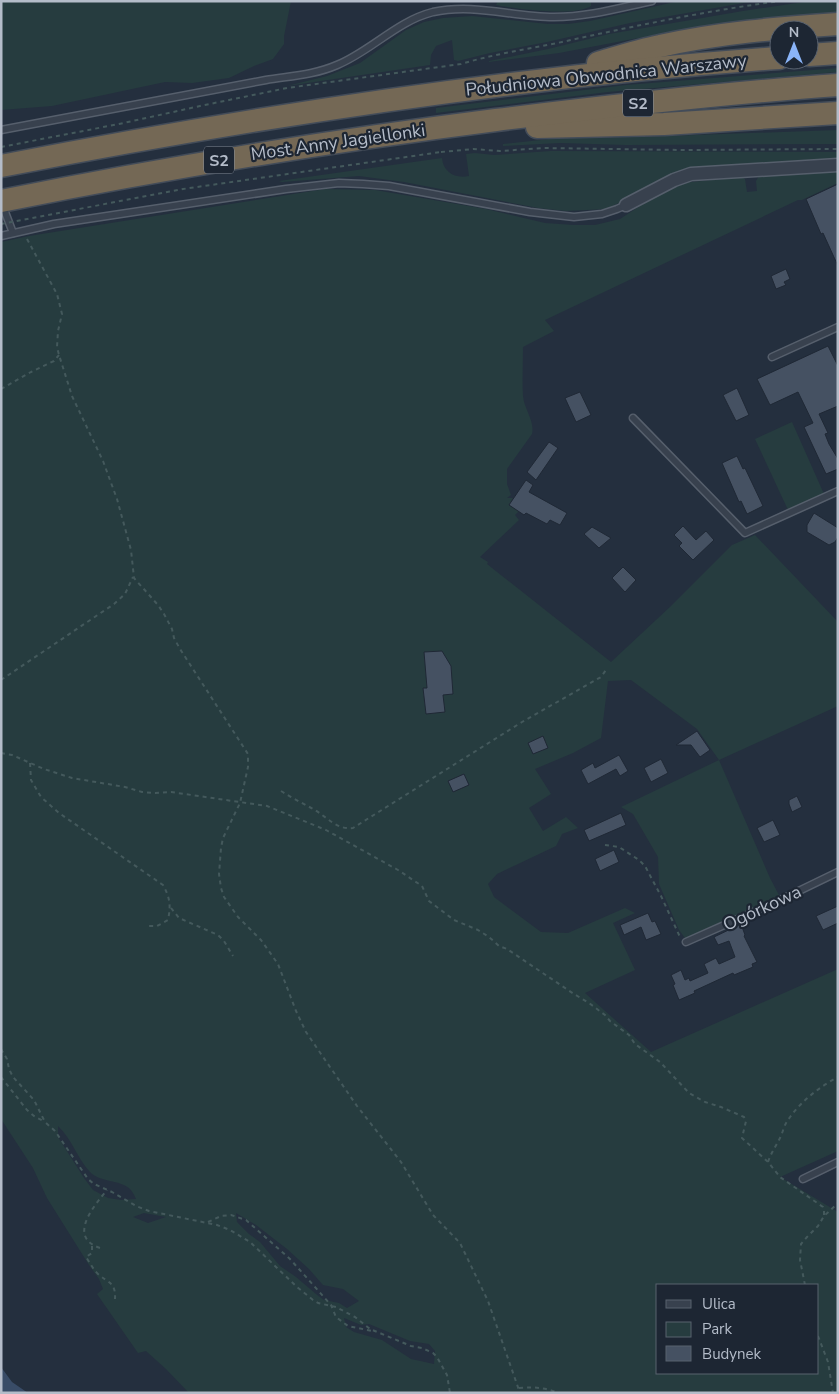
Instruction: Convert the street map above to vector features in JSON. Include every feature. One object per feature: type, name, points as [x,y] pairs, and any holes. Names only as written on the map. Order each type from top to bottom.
[{"type":"highway","points":[[540,80],[659,46],[746,32],[838,24]]},
{"type":"highway","points":[[819,55],[838,53]]},
{"type":"highway","name":"Południowa Obwodnica Warszawy","points":[[434,93],[651,68],[769,59]]},
{"type":"highway","name":"Południowa Obwodnica Warszawy","points":[[438,128],[704,95],[838,85]]},
{"type":"highway","name":"Most Anny Jagiellonki","points":[[1,166],[287,114],[434,93]]},
{"type":"highway","points":[[438,128],[612,126],[838,114]]},
{"type":"highway","name":"Most Anny Jagiellonki","points":[[1,202],[217,160],[438,128]]},
{"type":"street","points":[[626,205],[674,180],[691,174],[838,166]]},
{"type":"lane","points":[[1,130],[266,80],[310,74],[337,65],[365,50],[411,20],[432,13],[470,8],[528,16],[579,16],[652,1]]},
{"type":"lane","points":[[1,236],[54,224],[338,183],[389,186],[530,212],[568,216],[596,215],[626,205]]},
{"type":"lane","points":[[1,202],[13,233]]},
{"type":"lane","points":[[772,357],[838,327]]},
{"type":"lane","points":[[633,418],[745,533],[838,491]]},
{"type":"lane","name":"Ogórkowa","points":[[686,942],[838,872]]},
{"type":"lane","points":[[803,1179],[838,1162]]},
{"type":"path","points":[[1,147],[287,88],[461,64],[485,57],[655,22],[711,11],[780,1]]},
{"type":"path","points":[[1,224],[183,189],[473,149],[500,151],[544,148],[682,150],[838,149]]},
{"type":"path","points":[[23,231],[57,294],[62,314],[58,331],[58,355],[72,396],[103,461],[117,500],[131,550],[134,576],[164,614],[180,649],[248,754],[248,767],[240,802],[223,838],[221,848],[219,874],[224,897],[238,917],[260,940],[278,964],[306,1032],[321,1054],[357,1106],[400,1162],[430,1210],[460,1243],[488,1300],[520,1393]]},
{"type":"path","points":[[1,389],[54,361],[58,355]]},
{"type":"path","points":[[1,680],[114,604],[125,594],[134,576]]},
{"type":"path","points":[[281,791],[318,812],[334,824],[347,829],[353,828],[522,722],[601,676],[606,670]]},
{"type":"path","points":[[1,753],[12,755],[44,769],[72,778],[142,792],[171,792],[267,806],[326,830],[348,842],[414,880],[422,886],[429,901],[454,920],[478,930],[499,946],[508,949],[589,1003],[605,1015],[610,1022],[629,1035],[635,1044],[660,1062],[689,1093],[705,1102],[744,1116],[746,1120],[742,1138],[768,1162],[780,1177],[823,1207],[824,1216]]},
{"type":"path","points":[[30,763],[31,780],[41,797],[59,814],[163,884],[168,895],[170,908],[168,920],[156,926],[148,926]]},
{"type":"path","points":[[606,845],[619,847],[645,866],[678,934],[686,942]]},
{"type":"path","points":[[170,908],[179,918],[218,935],[233,956]]},
{"type":"path","points":[[1,1049],[13,1077],[34,1100],[46,1122],[55,1131],[88,1179],[94,1184],[149,1211],[208,1222],[230,1230],[250,1242],[313,1300],[318,1303],[332,1305]]},
{"type":"path","points":[[1,1077],[27,1110],[46,1122]]},
{"type":"path","points":[[768,1162],[787,1122],[795,1111],[814,1093],[838,1077]]},
{"type":"path","points":[[100,1248],[92,1246],[87,1242],[84,1234],[91,1210],[107,1190]]},
{"type":"path","points":[[805,1284],[800,1260],[801,1244],[818,1226],[824,1216],[838,1203]]},
{"type":"path","points":[[208,1222],[221,1216],[231,1215],[246,1220],[290,1260],[332,1305],[378,1332],[433,1353],[447,1375],[450,1393]]},
{"type":"path","points":[[92,1246],[92,1252],[86,1257],[100,1275],[109,1281],[114,1288],[115,1298]]},
{"type":"path","points":[[332,1305],[336,1317],[348,1326],[378,1332]]},
{"type":"path","points":[[819,1339],[828,1362],[832,1393]]},
{"type":"path","points":[[518,1388],[533,1386],[550,1389],[558,1393]]},
{"type":"green space","points":[[1,1],[291,1],[284,44],[273,59],[229,78],[192,83],[165,82],[52,106],[1,110]]},
{"type":"green space","points":[[498,1],[590,1],[591,6],[559,12],[496,5]]},
{"type":"green space","points":[[679,1],[755,1],[630,23],[458,61],[454,60],[452,40],[436,46],[431,55],[430,65],[287,86],[327,76],[360,63],[406,30],[424,22],[443,18],[472,16],[548,24],[568,24],[590,21]]},
{"type":"green space","points":[[810,1],[838,1],[838,14],[724,25],[559,53],[489,62],[609,34]]},
{"type":"green space","points":[[838,68],[838,72],[608,92],[436,113],[436,108],[626,85]]},
{"type":"green space","points":[[838,130],[838,144],[626,145],[560,143],[503,146],[503,144],[559,138]]},
{"type":"green space","points":[[551,151],[838,152],[838,159],[691,169],[606,209],[566,211],[538,208],[404,182],[359,176],[279,181],[442,158],[447,171],[464,177],[469,176],[466,154],[494,155]]},
{"type":"green space","points":[[838,171],[838,183],[802,200],[798,200],[545,320],[554,331],[523,347],[523,396],[532,424],[532,434],[507,469],[507,484],[511,495],[507,498],[513,498],[509,505],[516,509],[522,508],[515,515],[519,520],[480,557],[611,662],[732,545],[755,535],[838,622],[838,706],[719,760],[697,729],[631,680],[608,681],[601,738],[573,753],[535,769],[551,794],[529,808],[543,831],[566,817],[578,828],[562,834],[556,846],[497,874],[488,884],[494,897],[541,932],[568,933],[625,908],[635,913],[613,923],[635,970],[585,993],[651,1052],[838,969],[838,1151],[780,1177],[838,1212],[838,1393],[189,1393],[146,1351],[138,1353],[97,1294],[103,1289],[99,1279],[47,1198],[33,1168],[1,1119],[1,242],[325,189],[375,190],[486,209],[545,223],[595,225],[620,219],[663,191],[682,183],[742,177],[745,179],[747,192],[757,191],[756,181],[759,176]],"holes":[[[543,737],[547,748],[533,754],[528,743]],[[464,774],[469,785],[453,792],[448,781]],[[58,1126],[90,1172],[99,1178],[126,1186],[131,1190],[136,1199],[121,1200],[108,1198],[93,1190],[58,1137]],[[144,1213],[166,1217],[148,1223],[133,1217]],[[236,1213],[256,1225],[287,1249],[323,1285],[343,1289],[359,1301],[347,1308],[339,1303],[324,1300],[280,1266],[260,1242],[237,1222]],[[344,1318],[361,1325],[369,1324],[410,1341],[429,1344],[435,1351],[434,1364],[411,1359],[382,1340],[354,1332],[346,1327]]]},
{"type":"green space","points":[[792,422],[824,494],[788,510],[755,439]]},
{"type":"green space","points":[[719,760],[780,897],[685,938],[679,930],[659,884],[658,857],[633,814],[621,807]]},
{"type":"water","points":[[1,1367],[12,1382],[28,1393],[1,1393]]},
{"type":"building","points":[[838,184],[838,266],[823,233],[821,234],[806,199]]},
{"type":"building","points":[[786,269],[790,279],[784,282],[786,285],[776,289],[771,276]]},
{"type":"building","points":[[828,346],[838,366],[838,406],[819,414],[828,433],[825,434],[829,444],[838,459],[838,469],[826,474],[804,427],[813,423],[798,392],[770,405],[757,379]]},
{"type":"building","points":[[737,388],[749,415],[736,421],[723,395]]},
{"type":"building","points":[[580,392],[591,415],[576,422],[565,398]]},
{"type":"building","points":[[549,442],[558,448],[536,480],[527,472]]},
{"type":"building","points":[[737,456],[743,469],[745,468],[763,506],[747,514],[741,501],[739,502],[722,463]]},
{"type":"building","points":[[526,480],[533,485],[529,492],[567,513],[560,525],[550,520],[547,524],[526,513],[524,515],[509,505]]},
{"type":"building","points":[[814,513],[838,528],[838,537],[835,542],[829,545],[807,532],[807,525]]},
{"type":"building","points":[[683,526],[696,540],[706,531],[714,540],[693,560],[679,546],[682,543],[674,535]]},
{"type":"building","points":[[592,527],[611,538],[599,548],[584,534]]},
{"type":"building","points":[[623,567],[636,580],[625,592],[612,578]]},
{"type":"building","points":[[442,651],[451,666],[453,694],[443,695],[445,712],[426,714],[423,688],[427,688],[424,652]]},
{"type":"building","points":[[697,731],[710,750],[700,757],[691,745],[676,745]]},
{"type":"building","points":[[543,736],[548,748],[533,754],[528,743]]},
{"type":"building","points":[[619,755],[628,771],[620,776],[616,769],[588,784],[581,770],[593,763],[595,768]]},
{"type":"building","points":[[661,759],[668,773],[651,782],[644,768]]},
{"type":"building","points":[[464,774],[469,785],[453,792],[448,781]]},
{"type":"building","points":[[797,796],[802,807],[792,812],[789,800]]},
{"type":"building","points":[[621,813],[626,825],[589,841],[584,830]]},
{"type":"building","points":[[773,820],[780,835],[764,842],[757,828]]},
{"type":"building","points":[[614,850],[619,862],[600,871],[595,859]]},
{"type":"building","points":[[838,906],[838,923],[823,930],[816,916]]},
{"type":"building","points":[[648,913],[652,922],[655,921],[661,934],[646,940],[641,927],[624,935],[620,925]]},
{"type":"building","points":[[741,924],[744,936],[757,962],[752,964],[753,967],[734,975],[733,973],[679,1000],[671,975],[681,970],[685,980],[689,978],[690,981],[708,973],[704,964],[716,958],[719,964],[735,957],[729,941],[718,945],[714,937]]}]
